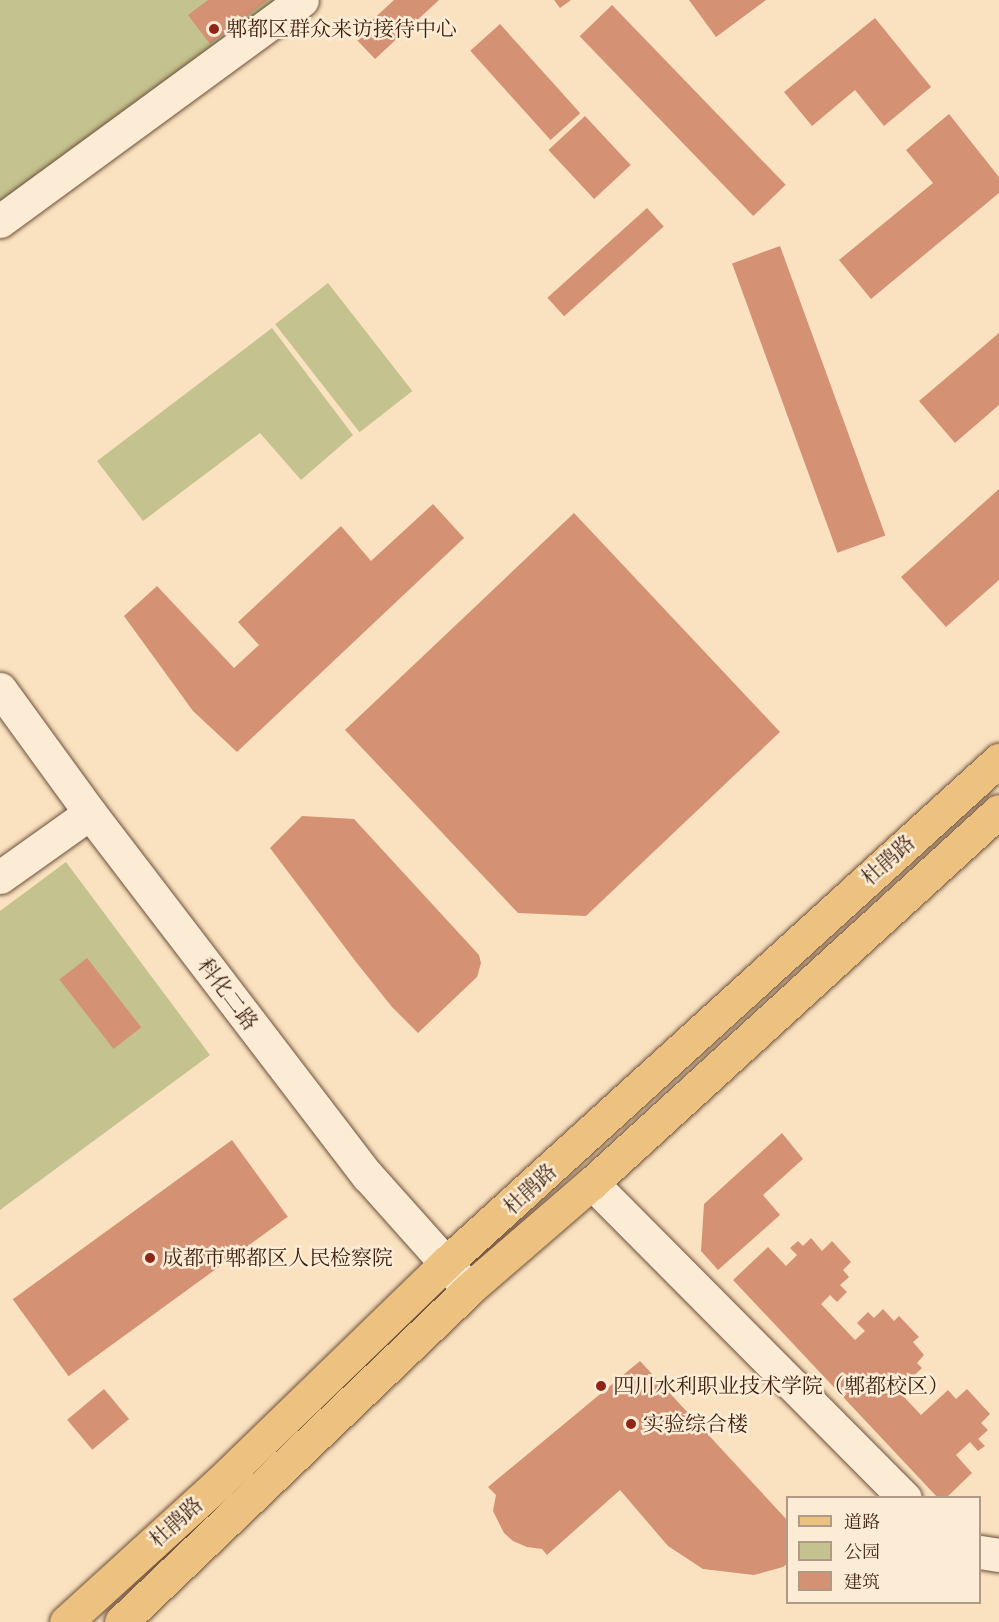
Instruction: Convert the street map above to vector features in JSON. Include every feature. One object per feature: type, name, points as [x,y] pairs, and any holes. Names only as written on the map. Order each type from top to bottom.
[{"type":"main road","name":"杜鹃路","points":[[66,1622],[219,1483],[438,1271],[999,760]]},
{"type":"main road","name":"杜鹃路","points":[[121,1622],[469,1289],[592,1183],[999,811]]},
{"type":"street","points":[[0,221],[302,0]]},
{"type":"street","name":"科化二路","points":[[0,689],[82,818],[368,1176],[438,1271],[469,1289]]},
{"type":"street","points":[[0,719],[82,818],[0,877]]},
{"type":"street","points":[[592,1183],[905,1496]]},
{"type":"street","points":[[981,1552],[999,1555]]},
{"type":"green space","points":[[0,0],[281,0],[0,207]]},
{"type":"green space","points":[[328,283],[412,391],[360,432],[275,324]]},
{"type":"green space","points":[[272,328],[353,435],[301,480],[260,433],[143,521],[97,461]]},
{"type":"green space","points":[[66,862],[210,1055],[0,1210],[0,911]]},
{"type":"building","name":"郫都区群众来访接待中心","points":[[208,0],[268,0],[210,44],[188,15]]},
{"type":"building","points":[[394,0],[439,0],[375,59],[354,37]]},
{"type":"building","points":[[554,0],[571,0],[560,8]]},
{"type":"building","points":[[689,0],[766,0],[716,37]]},
{"type":"building","points":[[612,5],[786,185],[753,216],[580,36]]},
{"type":"building","points":[[875,18],[931,87],[884,126],[855,90],[812,126],[784,92]]},
{"type":"building","points":[[500,24],[580,113],[551,140],[470,51]]},
{"type":"building","points":[[949,114],[999,177],[999,193],[871,299],[839,260],[933,183],[906,150]]},
{"type":"building","points":[[585,116],[631,165],[594,199],[548,150]]},
{"type":"building","points":[[647,208],[664,227],[564,316],[547,298]]},
{"type":"building","points":[[780,246],[885,535],[837,553],[732,263]]},
{"type":"building","points":[[999,333],[999,405],[955,443],[919,401]]},
{"type":"building","points":[[999,489],[999,580],[946,627],[901,577]]},
{"type":"building","points":[[433,504],[464,538],[237,752],[193,711],[124,616],[157,586],[234,668],[259,645],[238,622],[341,526],[371,561]]},
{"type":"building","points":[[574,513],[780,732],[586,916],[518,913],[345,730]]},
{"type":"building","points":[[302,816],[354,819],[479,955],[481,963],[477,977],[418,1033],[392,1007],[356,962],[270,848]]},
{"type":"building","points":[[87,958],[141,1027],[114,1049],[59,980]]},
{"type":"building","points":[[782,1133],[803,1159],[763,1195],[780,1215],[718,1270],[701,1251],[704,1204]]},
{"type":"building","name":"成都市郫都区人民检察院","points":[[232,1140],[288,1217],[69,1376],[13,1299]]},
{"type":"building","points":[[811,1238],[822,1251],[832,1241],[851,1262],[843,1270],[849,1277],[840,1285],[847,1292],[837,1302],[830,1295],[821,1304],[855,1340],[865,1331],[857,1323],[868,1312],[874,1318],[883,1309],[894,1321],[899,1316],[919,1337],[913,1342],[924,1355],[917,1363],[922,1368],[909,1380],[903,1374],[892,1384],[921,1415],[948,1390],[956,1399],[967,1389],[990,1414],[981,1423],[988,1430],[978,1439],[985,1446],[978,1451],[970,1442],[956,1455],[972,1473],[948,1496],[936,1496],[733,1280],[768,1247],[786,1266],[797,1255],[790,1248],[798,1241],[803,1246]]},
{"type":"building","name":"实验综合楼","points":[[640,1361],[786,1519],[786,1565],[754,1575],[703,1569],[668,1546],[620,1490],[547,1555],[542,1549],[527,1547],[513,1541],[504,1533],[493,1511],[496,1495],[488,1487]]},
{"type":"building","points":[[104,1389],[129,1419],[92,1450],[67,1420]]},
{"type":"place","name":"郫都区群众来访接待中心","points":[[214,29]]},
{"type":"place","name":"成都市郫都区人民检察院","points":[[150,1258]]},
{"type":"place","name":"四川水利职业技术学院（郫都校区）","points":[[601,1386]]},
{"type":"place","name":"实验综合楼","points":[[631,1424]]}]
